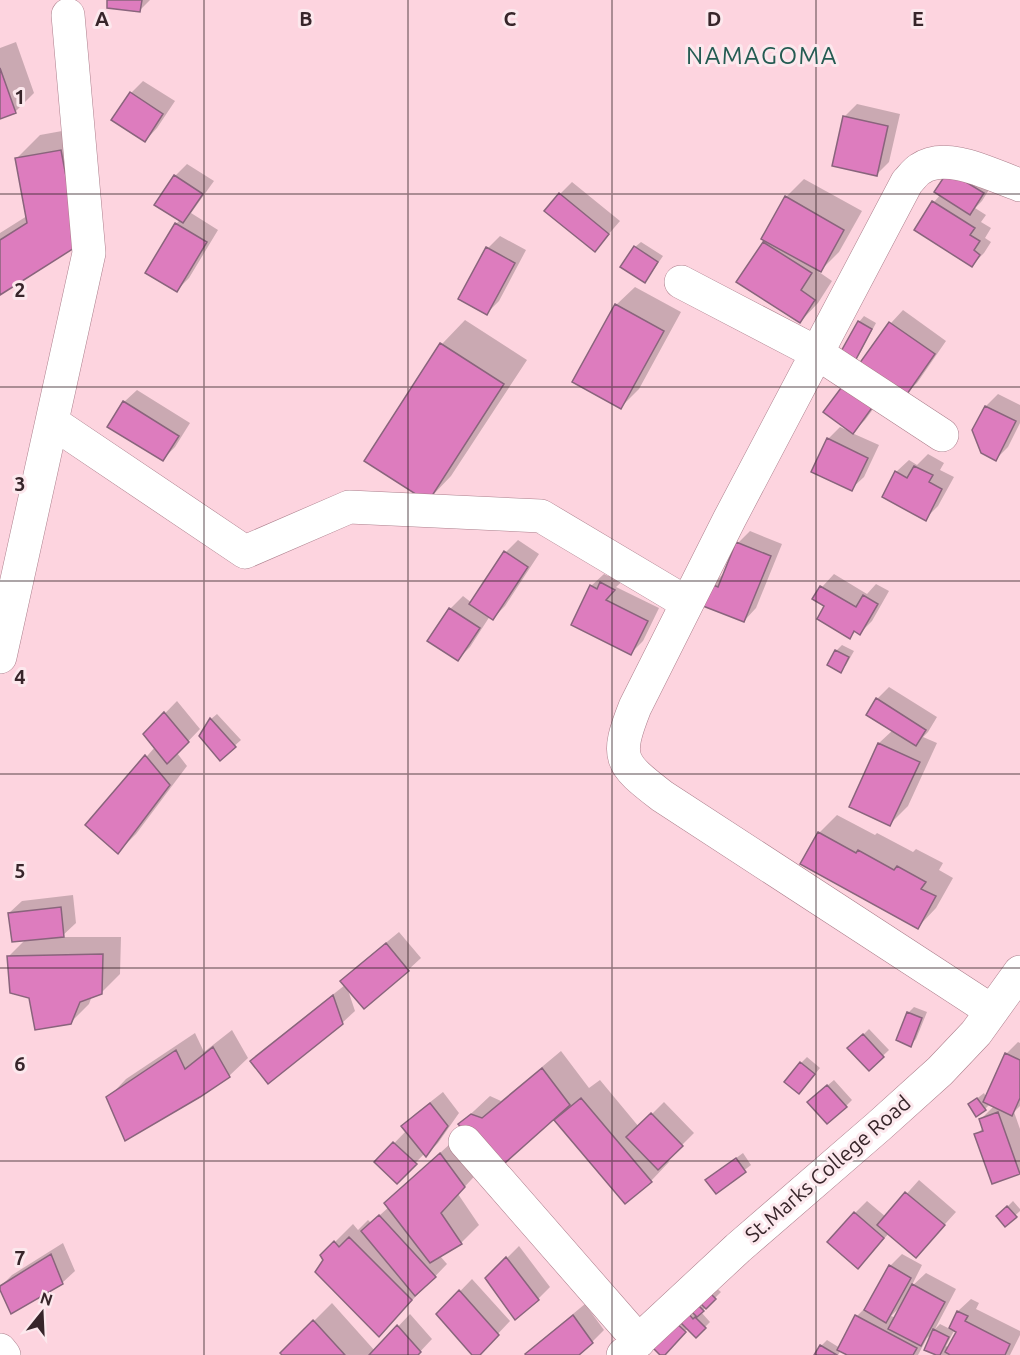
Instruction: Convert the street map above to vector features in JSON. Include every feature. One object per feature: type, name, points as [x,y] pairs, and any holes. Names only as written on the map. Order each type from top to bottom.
[{"type":"street","points":[[0,657],[89,253],[68,15]]},
{"type":"street","points":[[992,1011],[662,796],[639,779],[626,764],[623,751],[625,733],[635,707],[730,518],[907,182],[921,168],[939,162],[960,163],[1020,185]]},
{"type":"street","points":[[681,282],[817,353],[942,435]]},
{"type":"street","points":[[52,422],[245,552],[349,507],[541,516],[687,603]]},
{"type":"street","name":"St.Marks College Road","points":[[631,1348],[738,1248],[940,1071],[976,1033],[1020,972]]},
{"type":"street","points":[[465,1142],[631,1348]]},
{"type":"street","points":[[0,1350],[4,1355]]},
{"type":"building","points":[[107,0],[142,0],[140,12],[107,8]]},
{"type":"building","points":[[0,68],[16,113],[0,119]]},
{"type":"building","points":[[130,92],[163,114],[145,142],[111,120]]},
{"type":"building","points":[[843,116],[888,126],[877,176],[832,166]]},
{"type":"building","points":[[61,150],[79,245],[0,295],[0,240],[27,223],[15,158]]},
{"type":"building","points":[[948,171],[984,193],[970,215],[934,192]]},
{"type":"building","points":[[174,175],[203,194],[183,223],[154,205]]},
{"type":"building","points":[[559,193],[609,234],[595,252],[544,211]]},
{"type":"building","points":[[785,196],[844,230],[821,272],[761,239]]},
{"type":"building","points":[[932,201],[975,228],[970,235],[980,241],[974,250],[980,255],[972,267],[914,230]]},
{"type":"building","points":[[175,223],[207,242],[177,292],[145,273]]},
{"type":"building","points":[[763,242],[812,273],[801,290],[815,300],[800,323],[736,282]]},
{"type":"building","points":[[634,246],[658,262],[645,283],[620,267]]},
{"type":"building","points":[[486,247],[515,263],[487,315],[458,299]]},
{"type":"building","points":[[615,304],[664,331],[621,409],[572,382]]},
{"type":"building","points":[[858,321],[872,329],[854,363],[839,355]]},
{"type":"building","points":[[889,322],[935,354],[905,397],[859,364]]},
{"type":"building","points":[[440,343],[504,384],[428,502],[364,461]]},
{"type":"building","points":[[844,384],[874,405],[853,434],[823,412]]},
{"type":"building","points":[[123,401],[179,436],[163,461],[107,427]]},
{"type":"building","points":[[985,406],[1016,421],[996,461],[981,453],[972,430]]},
{"type":"building","points":[[827,438],[868,458],[852,491],[811,472]]},
{"type":"building","points":[[914,466],[933,475],[929,482],[942,489],[926,521],[882,497],[895,471],[907,478]]},
{"type":"building","points":[[736,542],[771,556],[744,622],[703,606],[711,584],[718,587]]},
{"type":"building","points":[[504,551],[528,567],[493,620],[469,604]]},
{"type":"building","points":[[600,582],[615,590],[606,600],[648,621],[631,655],[571,625],[590,585],[597,589]]},
{"type":"building","points":[[820,586],[856,607],[863,595],[878,604],[860,635],[854,631],[850,639],[817,619],[824,606],[812,599]]},
{"type":"building","points":[[449,608],[480,628],[458,661],[427,641]]},
{"type":"building","points":[[835,650],[849,657],[841,673],[827,665]]},
{"type":"building","points":[[876,698],[926,730],[916,746],[866,715]]},
{"type":"building","points":[[164,712],[189,742],[167,764],[143,734]]},
{"type":"building","points":[[210,718],[236,747],[220,761],[199,736]]},
{"type":"building","points":[[878,743],[920,762],[890,826],[849,807]]},
{"type":"building","points":[[145,755],[170,785],[118,854],[85,825]]},
{"type":"building","points":[[818,832],[856,853],[858,850],[894,870],[897,866],[926,882],[921,889],[936,896],[918,929],[800,864]]},
{"type":"building","points":[[61,907],[64,937],[12,942],[8,913]]},
{"type":"building","points":[[386,943],[409,971],[364,1009],[340,981]]},
{"type":"building","points":[[103,954],[102,994],[80,1002],[71,1024],[35,1030],[29,998],[10,993],[7,956]]},
{"type":"building","points":[[333,995],[343,1024],[268,1084],[250,1061]]},
{"type":"building","points":[[907,1012],[922,1018],[911,1047],[896,1040]]},
{"type":"building","points":[[863,1034],[884,1057],[869,1071],[847,1048]]},
{"type":"building","points":[[213,1047],[230,1077],[125,1141],[106,1097],[176,1050],[185,1069]]},
{"type":"building","points":[[1005,1053],[1020,1060],[1020,1098],[1012,1116],[983,1102]]},
{"type":"building","points":[[800,1062],[815,1074],[799,1094],[784,1082]]},
{"type":"building","points":[[542,1068],[570,1105],[497,1170],[458,1124],[471,1114],[482,1118]]},
{"type":"building","points":[[827,1085],[847,1107],[827,1124],[807,1102]]},
{"type":"building","points":[[581,1098],[652,1182],[625,1204],[554,1120]]},
{"type":"building","points":[[977,1098],[986,1110],[976,1117],[968,1104]]},
{"type":"building","points":[[430,1103],[448,1126],[426,1157],[401,1126]]},
{"type":"building","points":[[998,1112],[1020,1174],[992,1184],[974,1134],[983,1131],[979,1119]]},
{"type":"building","points":[[651,1113],[683,1146],[658,1170],[626,1137]]},
{"type":"building","points":[[393,1142],[417,1164],[397,1184],[374,1162]]},
{"type":"building","points":[[440,1153],[465,1187],[441,1213],[462,1244],[430,1263],[384,1203]]},
{"type":"building","points":[[736,1158],[746,1172],[716,1194],[705,1180]]},
{"type":"building","points":[[905,1192],[945,1225],[916,1258],[877,1225]]},
{"type":"building","points":[[1007,1206],[1017,1217],[1005,1227],[996,1216]]},
{"type":"building","points":[[854,1212],[884,1238],[858,1269],[827,1242]]},
{"type":"building","points":[[379,1215],[436,1277],[415,1296],[361,1231]]},
{"type":"building","points":[[349,1237],[412,1300],[379,1337],[315,1272],[323,1260],[320,1255],[334,1241],[339,1247]]},
{"type":"building","points":[[51,1254],[63,1284],[11,1314],[0,1286]]},
{"type":"building","points":[[506,1257],[539,1300],[515,1320],[485,1278]]},
{"type":"building","points":[[889,1265],[911,1278],[886,1323],[864,1310]]},
{"type":"building","points":[[912,1284],[945,1302],[921,1346],[888,1329]]},
{"type":"building","points":[[459,1290],[499,1335],[480,1355],[472,1355],[436,1314]]},
{"type":"building","points":[[708,1291],[716,1299],[706,1309],[698,1301]]},
{"type":"building","points":[[695,1302],[704,1311],[697,1317],[689,1309]]},
{"type":"building","points":[[957,1311],[968,1316],[965,1321],[1010,1344],[1005,1355],[950,1355],[945,1352],[956,1332],[949,1328]]},
{"type":"building","points":[[688,1313],[706,1328],[696,1338],[679,1321]]},
{"type":"building","points":[[573,1315],[593,1343],[579,1355],[525,1354]]},
{"type":"building","points":[[855,1315],[917,1348],[913,1355],[847,1355],[837,1350]]},
{"type":"building","points":[[313,1320],[345,1355],[282,1355],[280,1353]]},
{"type":"building","points":[[675,1322],[686,1332],[665,1355],[660,1355],[652,1347]]},
{"type":"building","points":[[397,1325],[421,1352],[418,1355],[369,1355]]},
{"type":"building","points":[[933,1329],[949,1337],[940,1355],[924,1350]]},
{"type":"building","points":[[820,1345],[837,1355],[814,1355]]},
{"type":"district","name":"NAMAGOMA","points":[[762,56]]}]
